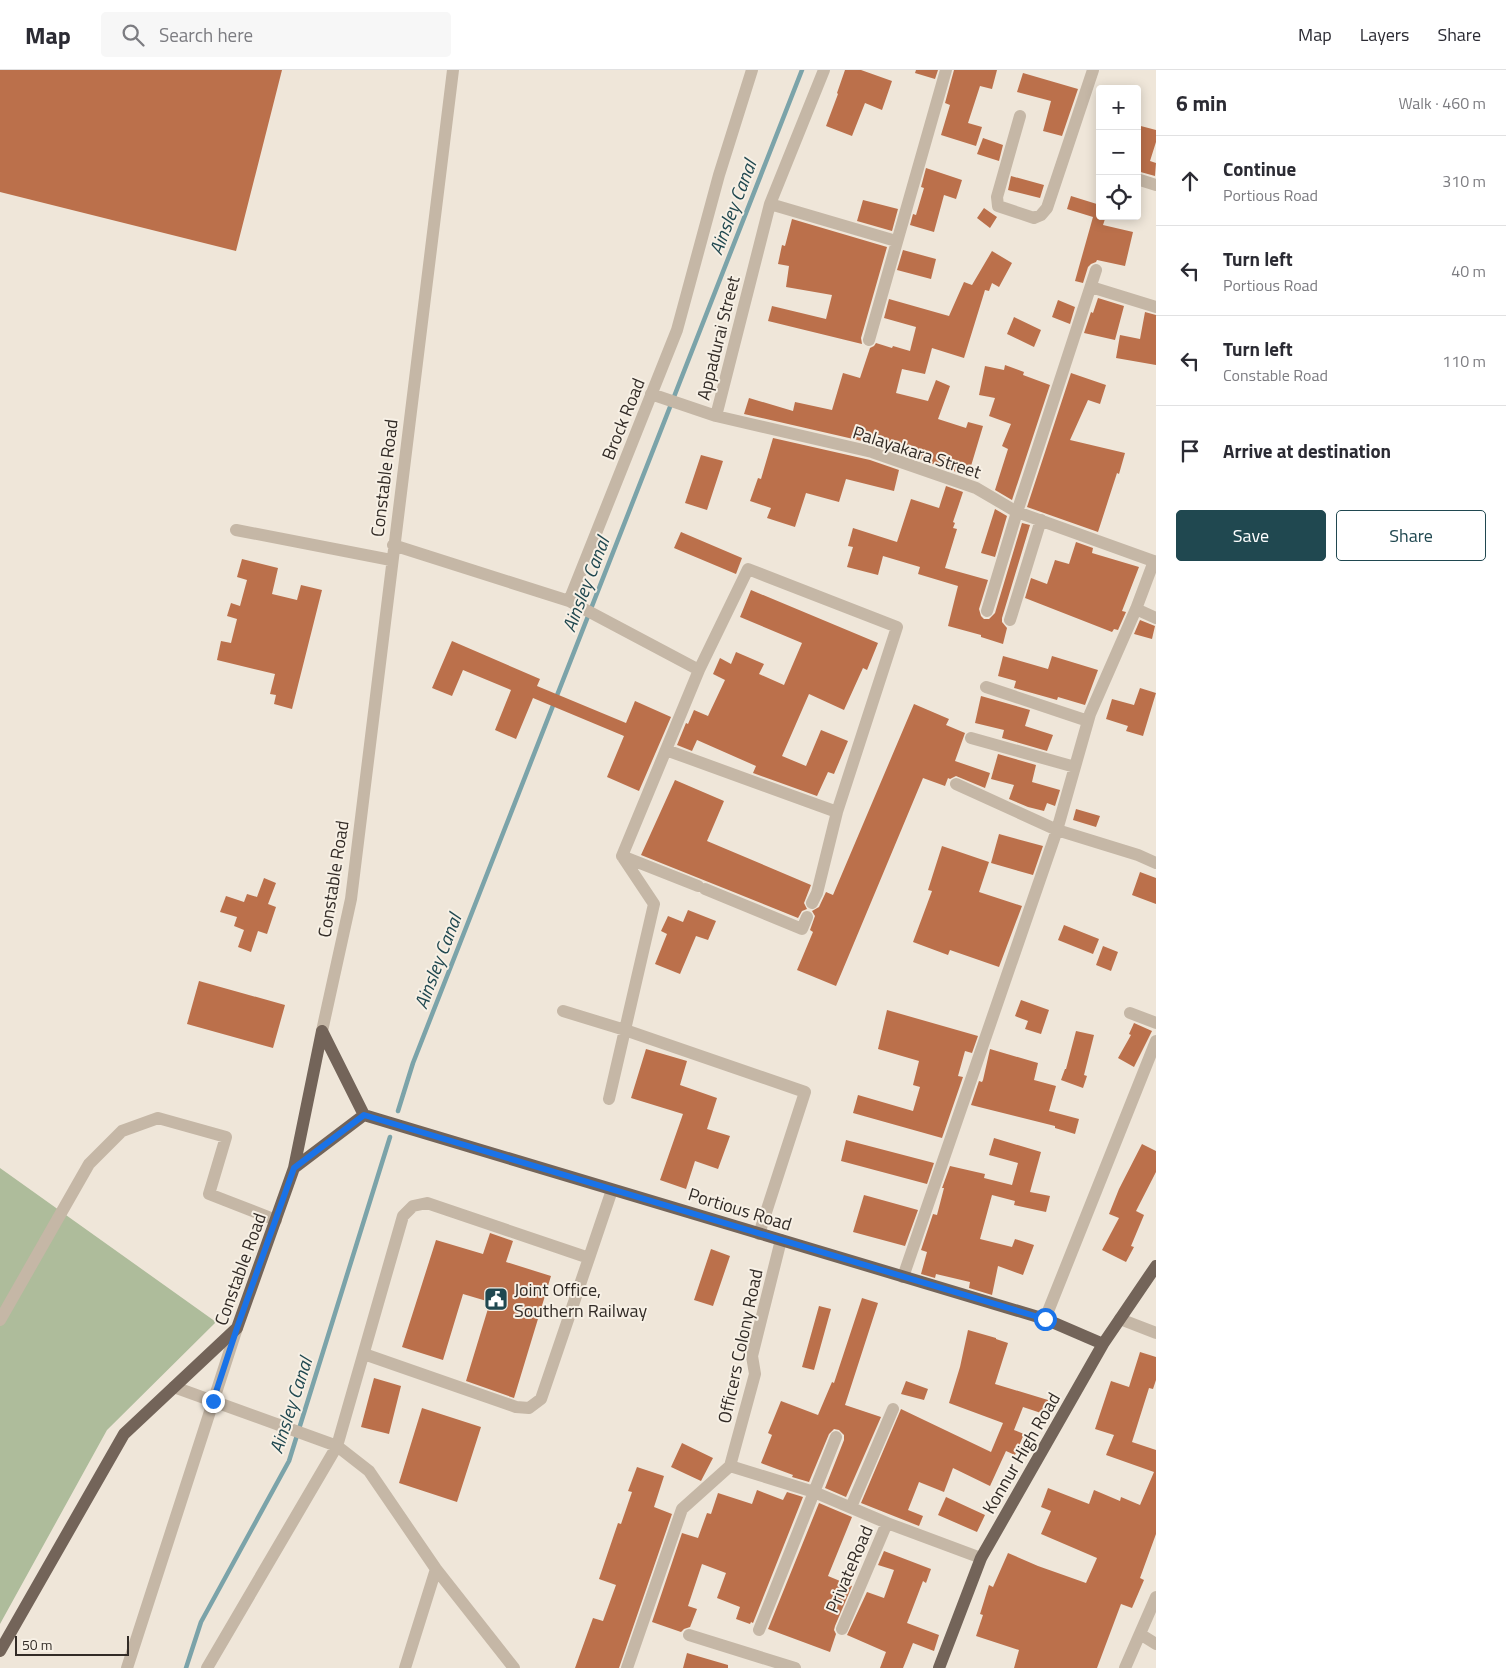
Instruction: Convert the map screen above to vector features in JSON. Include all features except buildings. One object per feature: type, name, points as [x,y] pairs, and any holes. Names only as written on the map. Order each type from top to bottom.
[{"type":"main road","points":[[294,1168],[364,1115],[322,1031]]},
{"type":"main road","name":"Constable Road","points":[[237,1328],[294,1168],[322,1031]]},
{"type":"main road","name":"Portious Road","points":[[364,1115],[1045,1319],[1104,1344]]},
{"type":"main road","name":"Konnur High Road","points":[[939,1668],[981,1558],[1104,1344],[1156,1266]]},
{"type":"main road","points":[[0,1651],[124,1434],[237,1328]]},
{"type":"street","name":"Constable Road","points":[[322,1031],[351,899],[393,545],[453,70]]},
{"type":"street","name":"Brock Road","points":[[569,601],[677,330],[719,175],[752,70]]},
{"type":"street","name":"Appadurai Street","points":[[716,416],[770,204],[824,70]]},
{"type":"street","points":[[869,340],[946,70]]},
{"type":"street","points":[[1020,116],[997,197],[998,206],[1034,218],[1041,215],[1047,208],[1093,70]]},
{"type":"street","points":[[1141,180],[1156,185]]},
{"type":"street","points":[[770,204],[896,242]]},
{"type":"street","points":[[987,611],[1017,512],[1096,270]]},
{"type":"street","points":[[1090,287],[1156,307]]},
{"type":"street","name":"Palayakara Street","points":[[651,394],[716,416],[872,452],[976,488],[1017,512],[1155,561]]},
{"type":"street","points":[[1010,620],[1041,520]]},
{"type":"street","points":[[236,530],[392,560]]},
{"type":"street","points":[[393,545],[569,601],[698,670]]},
{"type":"street","points":[[903,1277],[1057,830],[1088,721],[1155,561]]},
{"type":"street","points":[[622,856],[698,670],[748,569],[897,628],[837,812],[817,893],[812,903]]},
{"type":"street","points":[[1136,609],[1156,618]]},
{"type":"street","points":[[986,687],[1088,721]]},
{"type":"street","points":[[971,738],[1075,767]]},
{"type":"street","points":[[666,750],[837,812]]},
{"type":"street","points":[[956,784],[1057,830],[1156,863]]},
{"type":"street","points":[[622,856],[802,929],[806,917]]},
{"type":"street","points":[[609,1099],[654,904],[622,856]]},
{"type":"street","points":[[563,1011],[625,1030],[805,1092],[759,1234]]},
{"type":"street","points":[[1130,1013],[1156,1023]]},
{"type":"street","points":[[1045,1319],[1156,1042]]},
{"type":"street","points":[[0,1320],[89,1164],[122,1131],[158,1118],[226,1138],[209,1194],[276,1220]]},
{"type":"street","points":[[364,1354],[516,1407],[529,1408],[541,1399],[612,1190]]},
{"type":"street","points":[[207,1668],[337,1446],[403,1216],[413,1206],[427,1203],[589,1258]]},
{"type":"street","name":"Officers Colony Road","points":[[730,1466],[755,1374],[752,1356],[781,1240]]},
{"type":"street","points":[[1120,1318],[1156,1333]]},
{"type":"street","name":"Constable Road","points":[[127,1668],[237,1328]]},
{"type":"street","points":[[174,1387],[337,1446],[369,1471],[436,1570],[514,1668]]},
{"type":"street","points":[[851,1507],[893,1409]]},
{"type":"street","points":[[758,1630],[836,1437]]},
{"type":"street","points":[[627,1668],[682,1509],[730,1466],[814,1492],[887,1523],[981,1558]]},
{"type":"street","name":"PrivateRoad","points":[[842,1629],[887,1523]]},
{"type":"street","points":[[405,1668],[436,1570]]},
{"type":"street","points":[[1125,1668],[1156,1597]]},
{"type":"street","points":[[1140,1634],[1156,1644]]},
{"type":"street","points":[[689,1635],[795,1668]]},
{"type":"green space","points":[[0,1168],[216,1322],[107,1430],[0,1624]]},
{"type":"waterway","name":"Ainsley Canal","points":[[398,1111],[413,1063],[802,70]]},
{"type":"waterway","name":"Ainsley Canal","points":[[186,1668],[201,1622],[289,1461],[390,1137]]},
{"type":"place","name":"Joint Office, Southern Railway","points":[[496,1299]]},
{"type":"route","points":[[213,1401],[294,1168],[364,1115],[1045,1319]]}]
